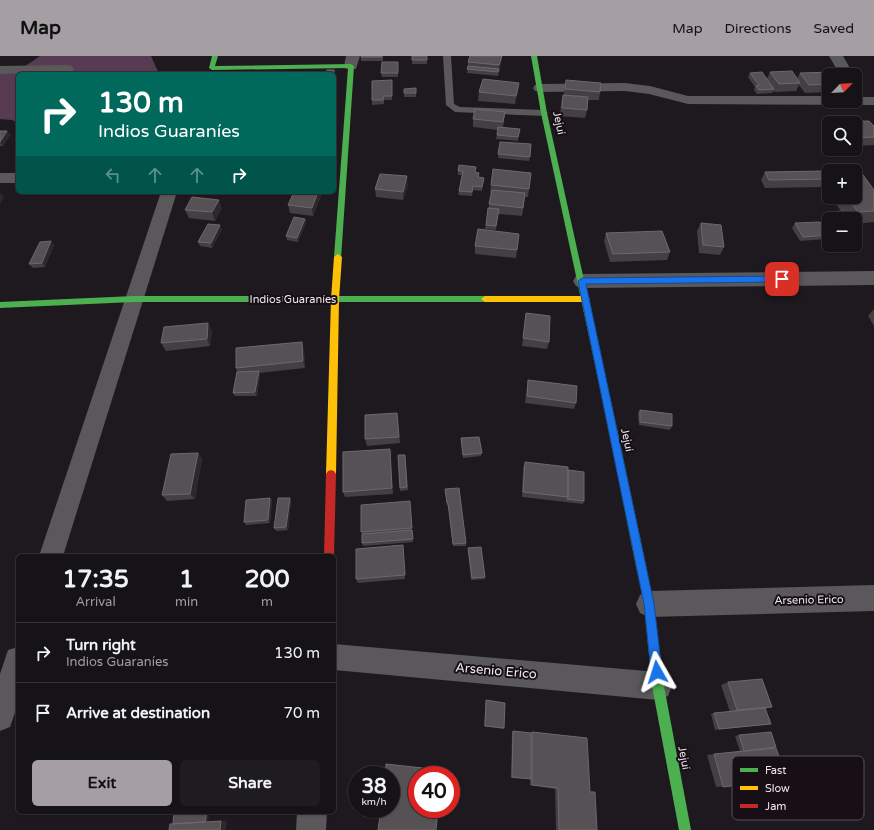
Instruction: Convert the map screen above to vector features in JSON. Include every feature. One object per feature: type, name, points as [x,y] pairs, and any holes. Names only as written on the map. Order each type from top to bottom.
[{"type":"street","name":"Jejuí","points":[[534,56],[544,113],[586,299],[649,604],[658,686],[685,830]]},
{"type":"street","points":[[836,56],[843,68]]},
{"type":"street","points":[[212,66],[352,61],[335,299],[329,554]]},
{"type":"street","points":[[0,70],[67,69]]},
{"type":"street","points":[[540,88],[625,87],[650,90],[688,100],[869,105]]},
{"type":"street","points":[[862,96],[869,105]]},
{"type":"street","points":[[0,178],[16,178]]},
{"type":"street","points":[[53,554],[168,194]]},
{"type":"street","points":[[582,281],[874,278]]},
{"type":"street","name":"Indios Guaraníes","points":[[0,305],[134,299],[586,299]]},
{"type":"street","name":"Arsenio Erico","points":[[649,604],[874,598]]},
{"type":"street","name":"Arsenio Erico","points":[[336,657],[658,686]]},
{"type":"street","points":[[0,716],[16,666]]},
{"type":"street","points":[[311,830],[312,814]]},
{"type":"lane","points":[[447,56],[450,105],[453,108],[458,110],[544,113]]},
{"type":"shaded area","points":[[40,56],[151,56],[158,72],[16,72],[16,122],[12,120],[0,119],[0,74],[24,67]]},
{"type":"building","points":[[382,56],[382,57],[361,57]]},
{"type":"building","points":[[412,56],[427,56],[427,60],[412,60]]},
{"type":"building","points":[[470,56],[502,56],[499,65],[468,62]]},
{"type":"building","points":[[382,62],[398,62],[398,73],[381,73]]},
{"type":"building","points":[[468,66],[499,69],[498,72],[467,69]]},
{"type":"building","points":[[327,70],[334,70],[334,72],[326,72]]},
{"type":"building","points":[[792,71],[800,83],[779,84],[770,72]]},
{"type":"building","points":[[762,72],[774,89],[759,90],[756,86],[759,85],[750,73]]},
{"type":"building","points":[[822,72],[822,84],[809,85],[800,73]]},
{"type":"building","points":[[483,79],[519,83],[516,96],[479,92]]},
{"type":"building","points":[[392,80],[392,96],[384,96],[383,100],[372,100],[372,81]]},
{"type":"building","points":[[566,80],[601,83],[600,92],[565,89]]},
{"type":"building","points":[[416,88],[416,93],[404,93],[404,89]]},
{"type":"building","points":[[563,95],[588,97],[587,110],[562,108]]},
{"type":"building","points":[[475,109],[505,112],[503,122],[473,119]]},
{"type":"building","points":[[862,121],[869,121],[874,126],[874,137],[862,138]]},
{"type":"building","points":[[498,127],[520,129],[518,137],[497,135]]},
{"type":"building","points":[[0,131],[7,131],[0,142]]},
{"type":"building","points":[[500,142],[531,144],[530,157],[498,154]]},
{"type":"building","points":[[459,165],[476,167],[475,172],[479,173],[478,177],[484,178],[482,187],[473,186],[472,192],[459,191],[463,171],[458,171]]},
{"type":"building","points":[[493,169],[531,173],[529,189],[491,185]]},
{"type":"building","points":[[822,171],[822,179],[769,180],[765,172]]},
{"type":"building","points":[[380,174],[407,176],[403,192],[375,189]]},
{"type":"building","points":[[862,174],[874,190],[874,211],[858,212],[852,204],[862,204]]},
{"type":"building","points":[[492,190],[525,193],[523,208],[489,204]]},
{"type":"building","points":[[293,194],[317,194],[312,208],[288,205]]},
{"type":"building","points":[[192,197],[219,200],[212,212],[185,210]]},
{"type":"building","points":[[488,208],[499,209],[496,226],[486,225]]},
{"type":"building","points":[[294,217],[305,219],[297,238],[286,236]]},
{"type":"building","points":[[820,222],[822,225],[822,235],[803,237],[795,223]]},
{"type":"building","points":[[701,223],[721,225],[724,247],[703,245]]},
{"type":"building","points":[[208,224],[220,225],[211,243],[198,242]]},
{"type":"building","points":[[478,229],[519,234],[517,250],[475,246]]},
{"type":"building","points":[[662,231],[670,252],[613,254],[606,233]]},
{"type":"building","points":[[51,241],[42,263],[29,264],[40,242]]},
{"type":"building","points":[[526,313],[550,316],[549,342],[523,338]]},
{"type":"building","points":[[208,323],[207,339],[161,343],[164,327]]},
{"type":"building","points":[[302,342],[303,361],[236,368],[236,348]]},
{"type":"building","points":[[259,371],[255,392],[233,393],[237,372]]},
{"type":"building","points":[[528,380],[577,386],[576,403],[527,396]]},
{"type":"building","points":[[640,410],[672,414],[672,426],[640,422]]},
{"type":"building","points":[[397,413],[399,437],[365,439],[365,415]]},
{"type":"building","points":[[479,437],[482,453],[463,455],[461,438]]},
{"type":"building","points":[[390,449],[392,488],[343,492],[343,452]]},
{"type":"building","points":[[198,453],[190,494],[162,495],[171,454]]},
{"type":"building","points":[[398,455],[405,455],[407,487],[400,488]]},
{"type":"building","points":[[525,462],[568,467],[568,497],[523,492]]},
{"type":"building","points":[[568,470],[584,472],[584,501],[567,499]]},
{"type":"building","points":[[459,488],[466,543],[453,544],[445,489]]},
{"type":"building","points":[[270,498],[268,520],[244,522],[246,500]]},
{"type":"building","points":[[278,498],[290,498],[286,527],[274,528]]},
{"type":"building","points":[[410,501],[412,528],[361,532],[361,505]]},
{"type":"building","points":[[412,530],[413,539],[362,543],[362,534]]},
{"type":"building","points":[[403,545],[405,575],[356,579],[356,549]]},
{"type":"building","points":[[481,547],[485,577],[472,578],[468,548]]},
{"type":"building","points":[[762,679],[772,707],[737,710],[728,682]]},
{"type":"building","points":[[486,700],[505,703],[504,728],[485,726]]},
{"type":"building","points":[[765,708],[771,724],[719,729],[714,713]]},
{"type":"building","points":[[513,731],[531,733],[531,779],[512,777]]},
{"type":"building","points":[[532,732],[587,738],[590,792],[595,792],[597,830],[559,830],[558,788],[532,785]]},
{"type":"building","points":[[771,732],[776,747],[744,751],[739,735]]},
{"type":"building","points":[[776,748],[779,756],[732,756],[732,786],[723,787],[714,754]]},
{"type":"building","points":[[386,764],[408,766],[408,818],[437,818],[436,830],[378,830],[380,818],[400,818],[400,766],[386,766]]},
{"type":"building","points":[[174,814],[207,814],[205,822],[173,824]]},
{"type":"building","points":[[221,821],[220,830],[169,830],[170,824]]},
{"type":"traffic: fast","points":[[215,56],[212,68],[351,66],[338,257]]},
{"type":"traffic: fast","points":[[534,56],[544,113],[609,411]]},
{"type":"traffic: fast","points":[[0,305],[134,299],[485,299]]},
{"type":"traffic: fast","points":[[641,566],[649,604],[658,686],[685,830]]},
{"type":"traffic: slow","points":[[331,474],[335,299],[338,257]]},
{"type":"traffic: slow","points":[[485,299],[586,299]]},
{"type":"traffic: slow","points":[[609,411],[641,566]]},
{"type":"traffic: jam","points":[[329,554],[331,474]]},
{"type":"route","points":[[657,672],[649,604],[582,281],[782,279]]}]
